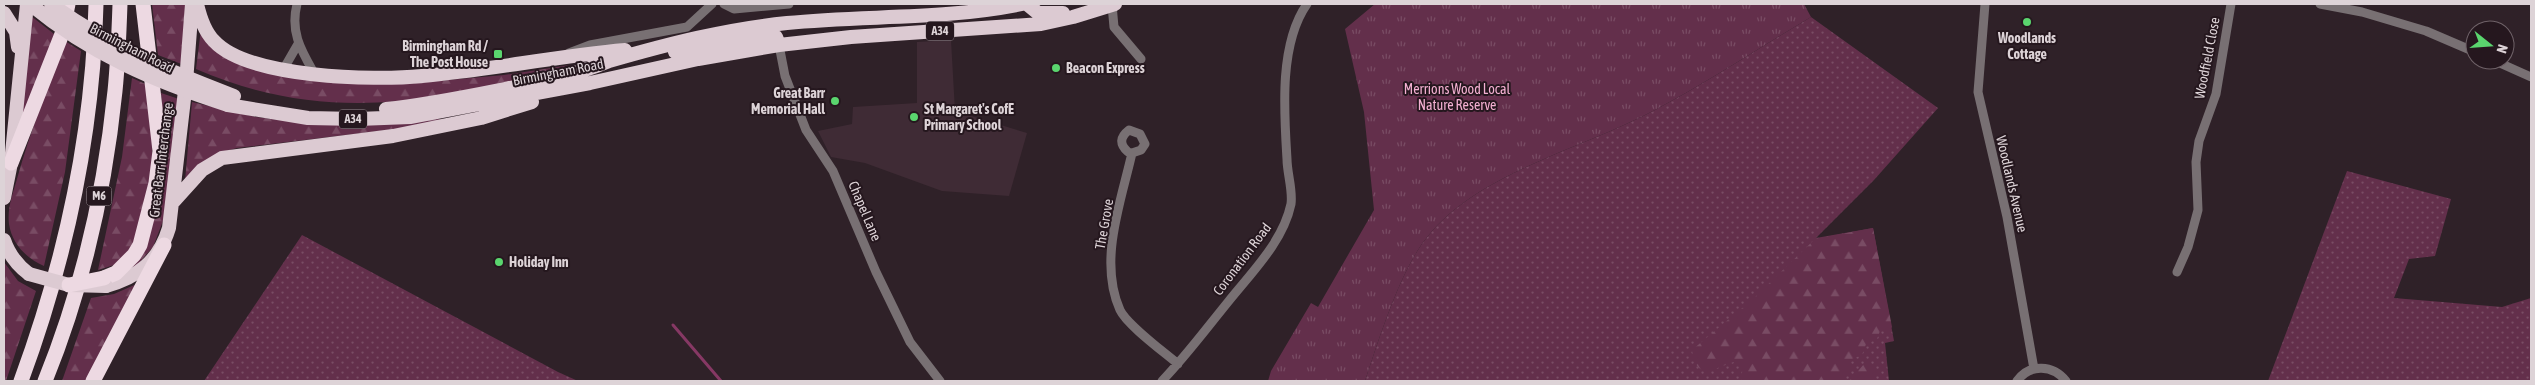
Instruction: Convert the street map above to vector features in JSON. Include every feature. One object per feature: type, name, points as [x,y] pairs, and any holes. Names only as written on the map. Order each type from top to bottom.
[{"type":"highway","points":[[4,198],[11,163],[28,4]]},
{"type":"highway","name":"Birmingham Road","points":[[28,4],[92,48],[171,87],[231,100],[319,111],[372,110],[424,105],[546,81],[779,45],[851,37],[1040,24],[1113,4]]},
{"type":"highway","name":"Birmingham Road","points":[[51,4],[90,32],[128,53],[231,100]]},
{"type":"highway","points":[[11,163],[62,34],[68,4]]},
{"type":"highway","name":"M6","points":[[21,381],[61,255],[79,175],[94,67],[96,4]]},
{"type":"highway","name":"M6","points":[[45,381],[72,301],[89,241],[104,170],[115,90],[120,4]]},
{"type":"highway","points":[[4,240],[9,253],[18,266],[29,274],[69,285],[105,282],[128,262],[140,245],[156,183],[160,151],[143,4]]},
{"type":"highway","name":"Great Barr Interchange","points":[[105,282],[132,277],[143,270],[164,245],[174,201],[192,4]]},
{"type":"highway","points":[[197,4],[206,30],[214,42],[232,55],[256,64],[283,70],[314,73],[374,77],[421,76],[562,56],[661,46]]},
{"type":"highway","name":"Birmingham Road","points":[[590,74],[609,61],[715,33],[786,23],[1022,4]]},
{"type":"highway","points":[[1026,4],[1038,13],[1054,14],[1096,10]]},
{"type":"highway","points":[[4,13],[16,32],[21,60]]},
{"type":"highway","points":[[562,56],[590,74]]},
{"type":"highway","points":[[174,201],[202,170],[222,158],[393,136],[472,120],[590,74]]},
{"type":"highway","points":[[93,381],[164,245]]},
{"type":"street","points":[[297,4],[295,13],[298,44],[314,73]]},
{"type":"street","name":"Birmingham Road","points":[[562,56],[590,45],[687,27],[712,4]]},
{"type":"street","points":[[724,4],[734,9],[789,4]]},
{"type":"street","points":[[1113,4],[1114,27],[1141,59]]},
{"type":"street","name":"Coronation Road","points":[[1162,381],[1178,364],[1274,243],[1286,223],[1291,202],[1287,159],[1286,70],[1290,37],[1299,15],[1307,4]]},
{"type":"street","name":"Woodlands Avenue","points":[[1985,4],[1978,92],[2007,217],[2034,368]]},
{"type":"street","name":"Woodfield Close","points":[[2177,272],[2176,260],[2188,248],[2198,210],[2196,162],[2199,140],[2216,94],[2231,4]]},
{"type":"street","points":[[2320,4],[2362,12],[2426,31],[2465,48]]},
{"type":"street","points":[[283,70],[298,44]]},
{"type":"street","name":"Chapel Lane","points":[[779,45],[785,76],[806,130],[833,171],[876,272],[910,342],[940,381]]},
{"type":"street","points":[[2515,70],[2531,77]]},
{"type":"street","name":"The Grove","points":[[1132,153],[1112,239],[1111,277],[1120,311],[1178,364]]},
{"type":"street","points":[[2017,381],[2025,372],[2034,368],[2053,370],[2066,381]]},
{"type":"shaded area","name":"St Margaret's CofE Primary School","points":[[951,40],[955,111],[1027,133],[1009,196],[942,191],[865,163],[831,157],[818,131],[852,124],[853,107],[917,103],[917,42]]},
{"type":"green space","points":[[152,4],[190,4],[184,65],[158,55]]},
{"type":"green space","name":"Merrions Wood Local Nature Reserve","points":[[1375,4],[1804,4],[1811,17],[1655,110],[1504,178],[1475,195],[1450,214],[1428,236],[1408,267],[1391,306],[1365,381],[1268,381],[1271,371],[1311,303],[1318,307],[1374,210],[1364,112],[1345,29]]},
{"type":"green space","points":[[31,16],[58,37],[15,147]]},
{"type":"green space","points":[[1811,17],[1938,108],[1874,180],[1816,238],[1873,228],[1894,341],[1885,343],[1889,381],[1365,381],[1391,306],[1408,267],[1428,236],[1450,214],[1475,195],[1504,178],[1655,110]]},
{"type":"green space","points":[[201,29],[232,61],[258,71],[437,81],[504,75],[570,65],[475,90],[429,98],[383,102],[337,102],[290,97],[244,86],[196,69]]},
{"type":"green space","points":[[65,41],[81,51],[65,172],[44,266],[31,259],[21,250],[13,238],[9,224],[9,212],[12,195],[28,144]]},
{"type":"green space","points":[[132,78],[150,86],[153,133],[151,177],[136,244],[114,265],[98,270],[122,157]]},
{"type":"green space","points":[[161,93],[179,99],[166,213],[153,247],[129,274],[138,257],[166,148]]},
{"type":"green space","points":[[192,102],[256,117],[289,121],[442,119],[430,125],[237,148],[226,151],[185,181]]},
{"type":"green space","points":[[2347,171],[2451,199],[2435,256],[2409,259],[2394,298],[2502,307],[2531,298],[2531,381],[2268,381]]},
{"type":"green space","points":[[1873,228],[1892,327],[1889,331],[1880,331],[1877,339],[1866,344],[1862,355],[1852,359],[1845,381],[1741,381],[1743,365],[1737,361],[1715,369],[1703,370],[1698,367],[1692,350],[1753,299],[1815,239]]},
{"type":"green space","points":[[302,235],[558,372],[578,381],[204,381]]},
{"type":"green space","points":[[4,262],[18,281],[36,291],[6,381],[4,381]]},
{"type":"green space","points":[[139,283],[88,381],[62,381],[91,298],[114,294]]},
{"type":"green space","points":[[1865,363],[1874,370],[1874,381],[1849,381]]},
{"type":"waterway","points":[[673,325],[721,381]]},
{"type":"place","name":"Woodlands Cottage","points":[[2027,22]]},
{"type":"place","name":"Birmingham Rd / The Post House","points":[[498,54]]},
{"type":"place","name":"Beacon Express","points":[[1056,68]]},
{"type":"place","name":"Great Barr Memorial Hall","points":[[835,101]]},
{"type":"place","name":"St Margaret's CofE Primary School","points":[[914,117]]},
{"type":"place","name":"Holiday Inn","points":[[499,262]]}]
